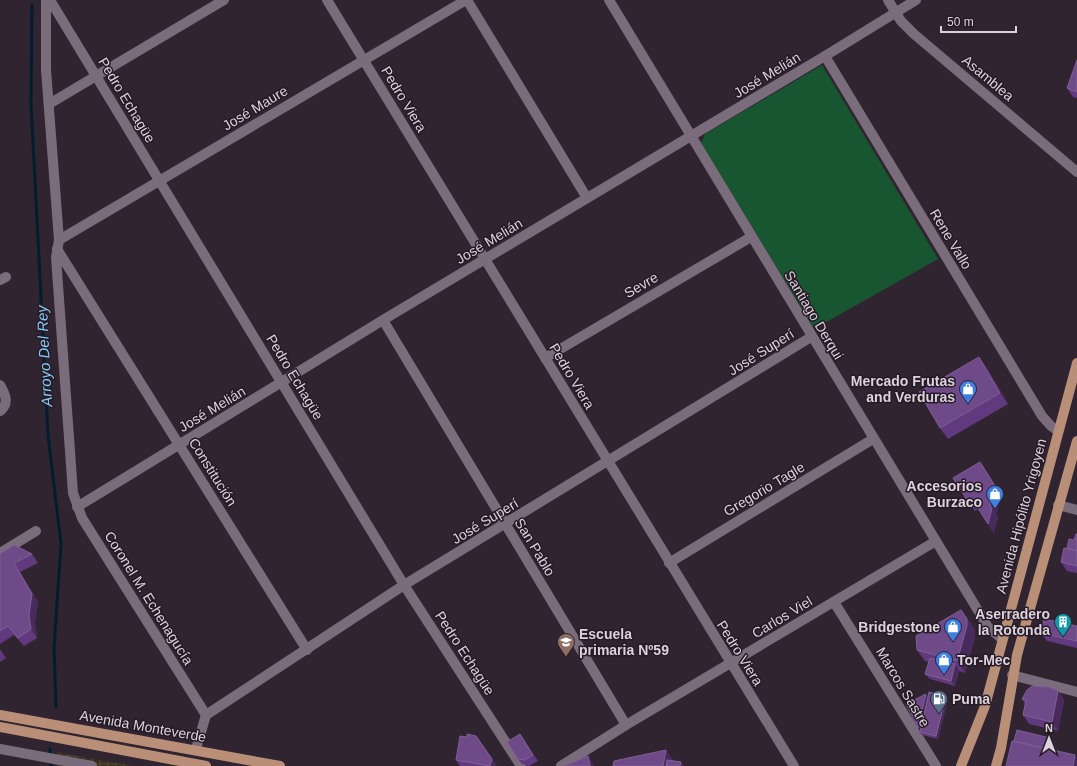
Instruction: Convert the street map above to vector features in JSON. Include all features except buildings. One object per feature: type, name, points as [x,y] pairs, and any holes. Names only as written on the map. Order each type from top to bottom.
[{"type":"main road","name":"Avenida Hipólito Yrigoyen","points":[[961,766],[985,706],[1077,363]]},
{"type":"main road","points":[[996,766],[1001,748],[1012,675],[1017,655],[1058,505],[1077,442]]},
{"type":"main road","name":"Avenida Monteverde","points":[[0,715],[196,749],[280,766]]},
{"type":"main road","name":"Avenida Monteverde","points":[[0,727],[206,766]]},
{"type":"street","name":"Coronel M. Echenagucía","points":[[46,0],[46,70],[58,244],[56,257],[73,494],[82,518],[206,715]]},
{"type":"street","name":"Pedro Echagüe","points":[[50,0],[404,585],[521,766]]},
{"type":"street","points":[[49,104],[224,0]]},
{"type":"street","name":"Pedro Viera","points":[[327,0],[730,664],[794,766]]},
{"type":"street","points":[[466,0],[587,198]]},
{"type":"street","name":"José Maure","points":[[58,244],[159,180],[466,0]]},
{"type":"street","name":"Santiago Derqui","points":[[609,0],[988,627],[1002,639]]},
{"type":"street","name":"Asamblea","points":[[888,0],[895,13],[914,34],[1077,172]]},
{"type":"street","name":"José Melián","points":[[77,507],[383,320],[692,136],[916,0]]},
{"type":"street","name":"Rene Vallo","points":[[825,56],[1042,416],[1058,431]]},
{"type":"street","name":"Sevre","points":[[545,358],[751,237]]},
{"type":"street","name":"Constitución","points":[[58,244],[307,650]]},
{"type":"street","name":"San Pablo","points":[[383,320],[626,725]]},
{"type":"street","name":"José Superí","points":[[206,715],[404,585],[812,337]]},
{"type":"street","points":[[0,385],[5,394],[3,407]]},
{"type":"street","name":"Gregorio Tagle","points":[[669,563],[873,439]]},
{"type":"street","points":[[1058,505],[1077,510]]},
{"type":"street","points":[[0,553],[36,531]]},
{"type":"street","name":"Carlos Viel","points":[[561,766],[626,725],[936,542]]},
{"type":"street","name":"Marcos Sastre","points":[[834,602],[936,766]]},
{"type":"street","points":[[1012,675],[1077,692]]},
{"type":"street","points":[[196,749],[206,715]]},
{"type":"street","points":[[0,749],[92,766]]},
{"type":"shaded area","points":[[56,752],[133,766],[57,766]]},
{"type":"green space","points":[[822,65],[938,259],[814,329],[701,143],[705,134]]},
{"type":"waterway","name":"Arroyo Del Rey","points":[[32,5],[31,103],[48,435],[61,544],[54,648],[56,707]]},
{"type":"waterway","name":"Arroyo Del Rey","points":[[50,749],[51,766]]},
{"type":"place","name":"Mercado Frutas and Verduras","points":[[968,404]]},
{"type":"place","name":"Accesorios Burzaco","points":[[995,509]]},
{"type":"place","name":"Aserradero la Rotonda","points":[[1063,637]]},
{"type":"place","name":"Bridgestone","points":[[953,642]]},
{"type":"place","name":"Escuela primaria Nº59","points":[[566,657]]},
{"type":"place","name":"Tor-Mec","points":[[944,675]]},
{"type":"place","name":"Puma","points":[[939,714]]}]
